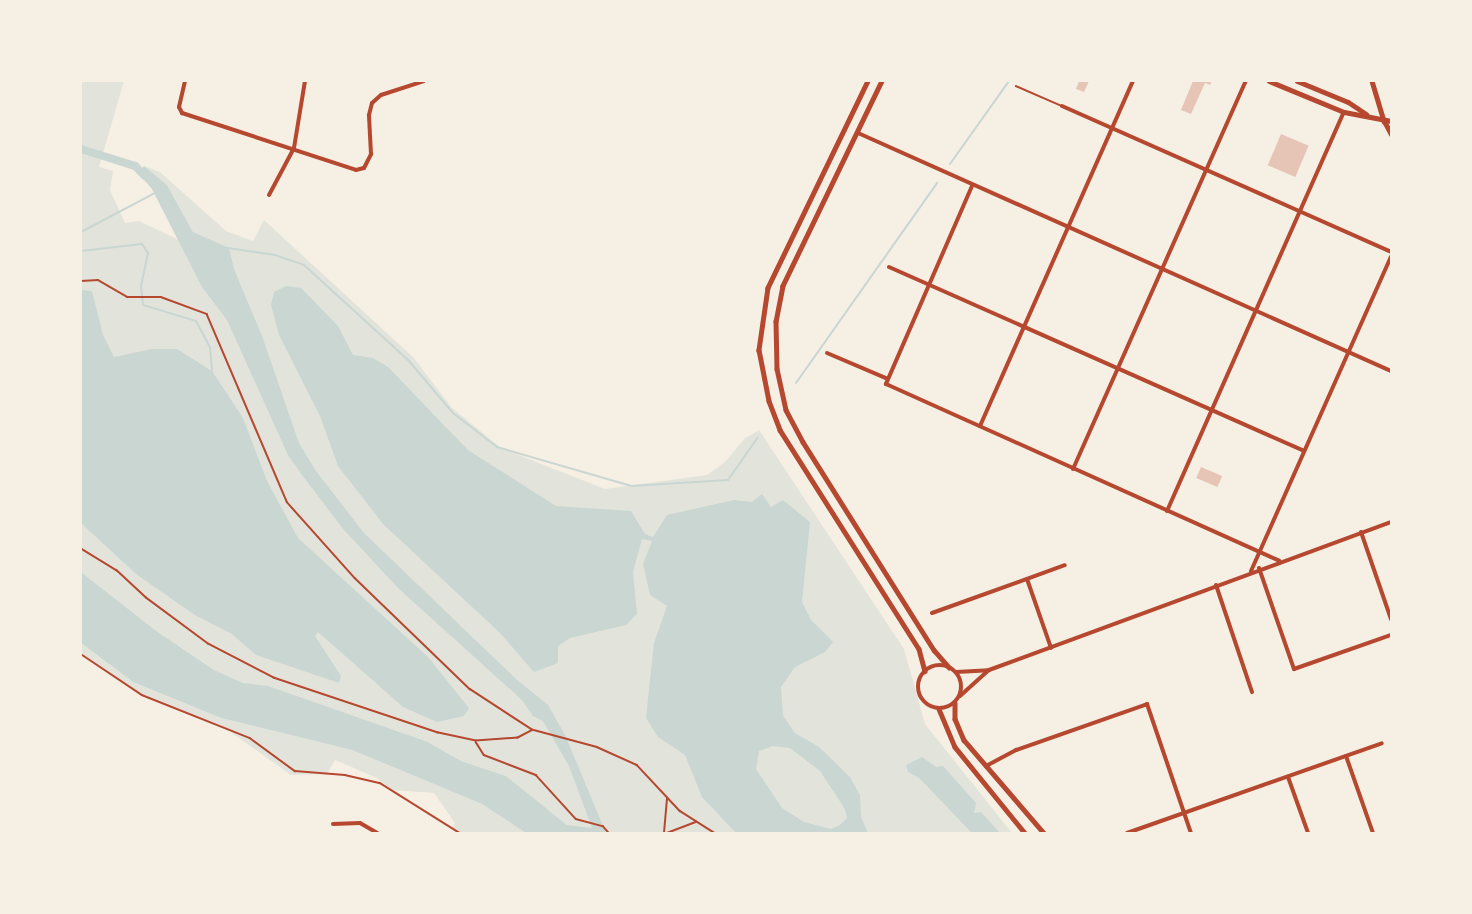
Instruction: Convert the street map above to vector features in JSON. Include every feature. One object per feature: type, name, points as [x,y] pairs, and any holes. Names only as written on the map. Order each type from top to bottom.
[{"type":"main road","points":[[1269,81],[1344,112],[1368,115],[1388,121],[1391,134]]},
{"type":"main road","points":[[1297,81],[1348,102],[1368,115]]},
{"type":"street","points":[[185,81],[180,110],[294,148],[349,170],[364,168],[371,154],[369,115],[372,103],[381,95],[424,81]]},
{"type":"street","points":[[269,195],[294,148],[305,81]]},
{"type":"street","points":[[868,81],[768,288],[759,350],[769,401],[780,430],[919,649],[925,671]]},
{"type":"street","points":[[882,81],[783,286],[776,321],[777,369],[786,410],[803,442],[939,658],[956,672],[961,684],[960,696]]},
{"type":"street","points":[[980,426],[1133,81]]},
{"type":"street","points":[[1073,468],[1245,81]]},
{"type":"street","points":[[1372,81],[1388,121]]},
{"type":"street","points":[[1062,106],[1391,252]]},
{"type":"street","points":[[1167,511],[1344,112]]},
{"type":"street","points":[[858,133],[972,186],[1391,371]]},
{"type":"street","points":[[972,186],[886,384],[1279,561]]},
{"type":"street","points":[[1250,571],[1391,257]]},
{"type":"street","points":[[889,267],[1304,451]]},
{"type":"street","points":[[827,353],[888,379]]},
{"type":"street","points":[[956,672],[989,670],[1250,571],[1391,522]]},
{"type":"street","points":[[1361,532],[1391,620]]},
{"type":"street","points":[[932,613],[1065,565]]},
{"type":"street","points":[[1259,568],[1294,669],[1391,635]]},
{"type":"street","points":[[1027,579],[1051,648]]},
{"type":"street","points":[[1216,585],[1252,692]]},
{"type":"street","points":[[949,667],[936,665],[925,671],[918,682],[920,696],[928,706],[939,709],[955,703],[989,670]]},
{"type":"street","points":[[955,703],[955,718],[964,740],[1044,833]]},
{"type":"street","points":[[986,766],[1016,750],[1147,704],[1191,833]]},
{"type":"street","points":[[939,709],[955,747],[1025,833]]},
{"type":"street","points":[[1127,833],[1382,743]]},
{"type":"street","points":[[1346,756],[1373,833]]},
{"type":"street","points":[[1288,777],[1308,833]]},
{"type":"street","points":[[333,824],[360,823],[377,833]]},
{"type":"lane","points":[[1016,86],[1062,106]]},
{"type":"path","points":[[81,281],[98,280],[132,298],[150,296],[196,307],[207,314],[230,361],[279,488],[327,550],[470,688],[533,730],[622,757],[637,765],[680,811],[715,833]]},
{"type":"path","points":[[81,549],[117,571],[146,598],[208,644],[274,678],[438,733],[476,741],[518,738],[533,730]]},
{"type":"path","points":[[81,654],[142,694],[250,738],[295,771],[345,775],[380,783],[460,833]]},
{"type":"path","points":[[476,741],[478,751],[484,755],[536,776],[576,819],[603,826],[609,833]]},
{"type":"path","points":[[668,797],[665,833],[696,822]]},
{"type":"shaded area","points":[[81,81],[124,81],[99,167],[113,171],[110,190],[125,223],[139,221],[181,241],[190,258],[212,241],[193,232],[167,185],[144,166],[160,172],[226,231],[253,241],[264,220],[414,358],[451,407],[501,448],[605,489],[707,475],[725,462],[745,438],[759,430],[904,649],[925,724],[1012,833],[602,833],[567,825],[506,776],[461,761],[428,742],[261,685],[243,684],[214,670],[155,630],[81,572]]},
{"type":"shaded area","points":[[144,166],[167,185],[193,232],[229,248],[234,269],[262,336],[299,443],[316,471],[364,533],[517,680],[548,705],[565,735],[606,833],[526,833],[482,804],[352,750],[221,718],[133,682],[81,643],[81,572],[155,630],[214,670],[243,683],[268,686],[428,742],[461,761],[506,776],[567,825],[592,828],[569,766],[543,721],[533,716],[522,700],[399,589],[344,530],[288,455],[227,320],[202,287],[152,189],[138,173]]},
{"type":"shaded area","points":[[286,286],[301,288],[338,326],[353,355],[373,358],[388,367],[468,450],[556,506],[631,511],[645,534],[653,537],[667,515],[734,500],[752,502],[762,494],[771,507],[783,500],[810,522],[802,602],[811,620],[833,642],[825,652],[795,667],[781,687],[783,716],[795,733],[819,747],[850,777],[860,795],[861,817],[868,833],[736,833],[702,797],[685,755],[658,737],[646,718],[654,643],[667,606],[650,595],[643,564],[652,541],[642,539],[633,572],[637,614],[626,625],[570,638],[558,646],[558,663],[534,672],[500,633],[383,524],[338,466],[320,416],[279,335],[271,305],[274,292]],"holes":[[[773,746],[790,748],[820,771],[845,809],[847,818],[840,825],[831,829],[804,822],[782,808],[756,769],[759,751]]]},
{"type":"shaded area","points":[[81,290],[92,291],[103,335],[114,357],[152,349],[177,349],[212,371],[243,418],[267,481],[298,538],[428,657],[469,708],[464,716],[437,722],[403,707],[318,632],[315,636],[341,676],[339,683],[256,655],[232,634],[195,615],[136,574],[81,523]]},
{"type":"shaded area","points":[[81,643],[133,682],[221,718],[352,750],[482,804],[526,833],[460,833],[452,827],[455,823],[434,793],[393,790],[375,777],[335,760],[327,774],[291,775],[221,725],[157,702],[121,682],[81,654]]},
{"type":"shaded area","points":[[922,757],[936,767],[943,766],[976,803],[974,813],[981,812],[1000,833],[972,833],[919,778],[908,772],[906,765]]},
{"type":"building","points":[[1079,81],[1089,81],[1084,92],[1076,89]]},
{"type":"building","points":[[1193,81],[1212,81],[1210,85],[1205,83],[1191,114],[1181,110]]},
{"type":"building","points":[[1281,134],[1309,146],[1295,177],[1268,165]]},
{"type":"building","points":[[1201,467],[1222,476],[1217,487],[1196,478]]},
{"type":"waterway","points":[[950,164],[1009,81]]},
{"type":"waterway","points":[[81,149],[135,166],[145,176]]},
{"type":"waterway","points":[[796,383],[937,183]]},
{"type":"waterway","points":[[81,232],[157,192]]},
{"type":"waterway","points":[[81,251],[142,244],[148,253],[141,286],[143,305],[196,321],[210,347],[212,371]]},
{"type":"waterway","points":[[228,248],[275,255],[304,265],[409,361],[453,413],[497,447],[631,486],[728,480],[758,437]]}]
